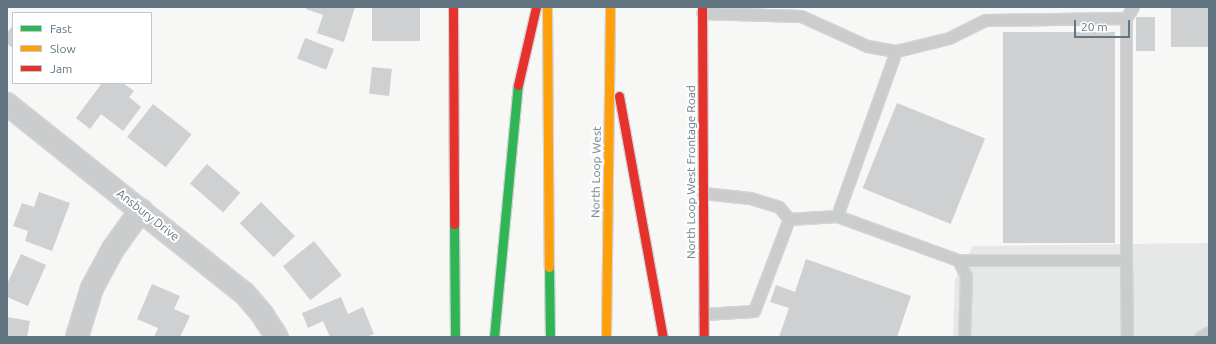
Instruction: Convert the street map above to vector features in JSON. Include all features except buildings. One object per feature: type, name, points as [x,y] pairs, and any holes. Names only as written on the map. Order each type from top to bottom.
[{"type":"main road","points":[[453,7],[455,337]]},
{"type":"main road","points":[[494,337],[519,80],[536,7]]},
{"type":"main road","points":[[547,7],[550,337]]},
{"type":"main road","name":"North Loop West","points":[[606,337],[610,7]]},
{"type":"main road","name":"North Loop West Frontage Road","points":[[702,10],[704,337]]},
{"type":"main road","points":[[610,48],[663,337]]},
{"type":"street","name":"Ansbury Drive","points":[[7,104],[244,293],[262,314],[278,337]]},
{"type":"street","points":[[77,337],[92,288],[113,249],[141,210]]},
{"type":"lane","points":[[1128,337],[1126,260],[1126,18],[1133,7]]},
{"type":"lane","points":[[702,10],[801,16],[867,46],[896,51],[949,38],[985,20],[1126,18]]},
{"type":"lane","points":[[837,216],[896,51]]},
{"type":"lane","points":[[703,194],[757,200],[779,207],[789,219]]},
{"type":"lane","points":[[789,219],[837,216],[958,260],[1126,260]]},
{"type":"lane","points":[[704,314],[754,312],[789,219]]},
{"type":"lane","points":[[958,260],[966,276],[964,337]]},
{"type":"lane","points":[[1200,337],[1209,332]]},
{"type":"shaded area","points":[[1209,243],[1209,337],[953,337],[955,280],[973,246]]},
{"type":"traffic: fast","points":[[494,337],[518,85]]},
{"type":"traffic: fast","points":[[454,224],[455,337]]},
{"type":"traffic: fast","points":[[549,267],[550,337]]},
{"type":"traffic: slow","points":[[547,7],[549,267]]},
{"type":"traffic: slow","points":[[606,337],[610,7]]},
{"type":"traffic: jam","points":[[453,7],[454,224]]},
{"type":"traffic: jam","points":[[518,85],[536,7]]},
{"type":"traffic: jam","points":[[702,7],[704,337]]},
{"type":"traffic: jam","points":[[619,96],[663,337]]}]
